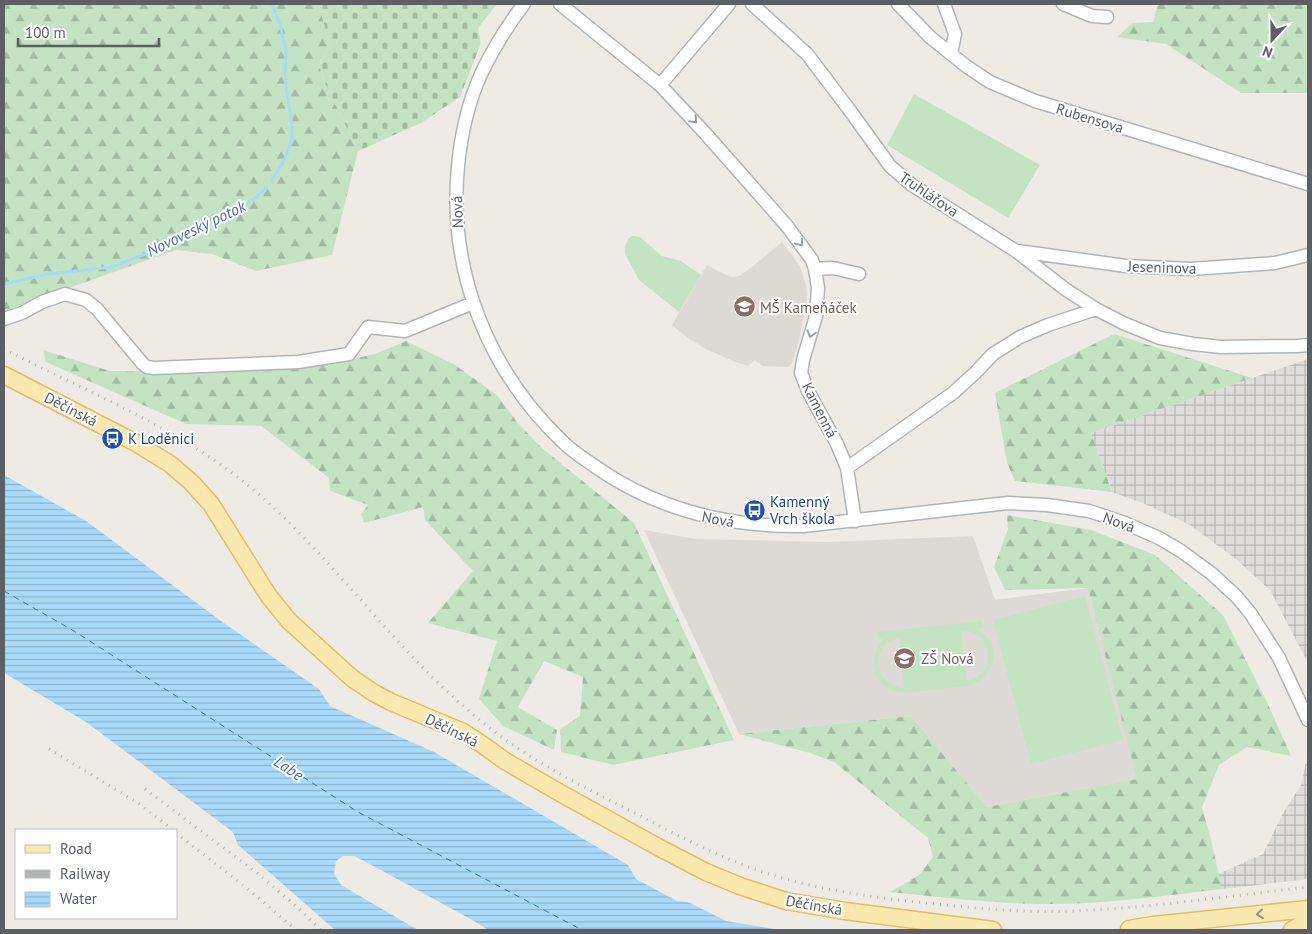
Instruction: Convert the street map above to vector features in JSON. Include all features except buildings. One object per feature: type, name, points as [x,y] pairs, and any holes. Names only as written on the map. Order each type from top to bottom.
[{"type":"main road","name":"Děčínská","points":[[4,375],[155,453],[180,472],[211,504],[268,595],[280,610],[295,627],[331,660],[353,679],[374,693],[463,732],[504,761],[562,794],[698,868],[740,886],[786,901],[845,911],[992,930]]},
{"type":"main road","points":[[1122,930],[1308,909]]},
{"type":"main road","points":[[1219,918],[1239,930]]},
{"type":"main road","points":[[1292,930],[1308,921]]},
{"type":"main road","points":[[1122,930],[1146,930]]},
{"type":"street","name":"Nová","points":[[524,4],[492,52],[480,76],[470,103],[461,138],[457,180],[458,236],[465,275],[473,303],[498,360],[532,409],[564,443],[616,481],[651,499],[688,512],[728,522],[785,526],[829,524],[1008,503],[1047,505],[1089,511],[1125,522],[1159,538],[1181,552],[1211,573],[1237,597],[1251,614],[1279,658],[1308,720]]},
{"type":"street","points":[[560,4],[660,85],[729,4]]},
{"type":"street","name":"Truhlářova","points":[[752,4],[807,54],[890,166],[912,185],[1016,250],[1065,289],[1096,309],[1123,323],[1160,338],[1193,344],[1221,347],[1308,345]]},
{"type":"street","name":"Rubensova","points":[[898,4],[926,33],[966,66],[990,82],[1035,101],[1308,184]]},
{"type":"street","points":[[944,4],[954,34],[951,54]]},
{"type":"street","points":[[1063,4],[1092,16],[1107,17]]},
{"type":"street","name":"Kamenná","points":[[660,85],[787,226],[812,260],[818,288],[816,316],[801,373],[808,391],[837,444],[847,468],[855,521]]},
{"type":"street","name":"Jeseninova","points":[[1016,250],[1126,266],[1191,269],[1275,263],[1308,255]]},
{"type":"street","points":[[815,269],[833,268],[859,274]]},
{"type":"street","points":[[4,319],[22,314],[42,302],[65,294],[86,300],[98,309],[142,364],[154,368],[298,362],[349,354],[368,328],[406,331],[473,303]]},
{"type":"street","points":[[847,468],[953,393],[993,354],[1020,337],[1048,325],[1096,309]]},
{"type":"shaded area","name":"MŠ Kameňáček","points":[[782,242],[800,266],[806,285],[807,302],[797,348],[792,363],[788,367],[763,366],[755,360],[748,366],[735,362],[706,349],[672,325],[707,265],[731,277],[739,276]]},
{"type":"shaded area","points":[[1308,359],[1308,663],[1270,590],[1237,560],[1190,525],[1145,504],[1112,492],[1091,433]]},
{"type":"shaded area","name":"ZŠ Nová","points":[[644,530],[696,539],[828,542],[973,536],[995,600],[1088,588],[1138,779],[987,807],[911,716],[739,734]]},
{"type":"shaded area","points":[[1308,753],[1308,879],[1222,889],[1218,874],[1263,854],[1283,813],[1301,785]]},
{"type":"green space","points":[[4,4],[317,4],[320,8],[330,46],[319,65],[325,83],[358,151],[332,255],[256,271],[212,254],[176,250],[4,311]]},
{"type":"green space","points":[[317,4],[497,4],[478,28],[481,43],[460,97],[421,123],[358,151],[325,83],[319,65],[330,46],[320,8]]},
{"type":"green space","points":[[1158,4],[1308,4],[1308,93],[1241,93],[1166,44],[1117,37],[1132,23],[1153,22]]},
{"type":"green space","points":[[914,94],[1040,165],[1008,218],[887,145]]},
{"type":"green space","points":[[632,236],[640,237],[662,256],[681,261],[701,275],[679,312],[639,280],[625,254],[628,239]]},
{"type":"green space","points":[[1114,334],[1252,378],[1091,433],[1112,492],[1015,481],[1007,463],[995,393]]},
{"type":"green space","points":[[406,341],[455,365],[497,395],[517,422],[542,448],[634,523],[734,740],[613,765],[561,752],[560,729],[580,716],[583,677],[544,661],[518,707],[557,730],[554,750],[503,726],[479,699],[497,641],[428,623],[473,571],[425,520],[423,507],[364,523],[361,514],[368,505],[330,491],[329,478],[261,426],[186,424],[46,362],[43,350],[110,371],[146,371],[352,359],[375,354]]},
{"type":"green space","points":[[1007,515],[1091,530],[1155,555],[1223,615],[1267,702],[1291,756],[1247,747],[1219,765],[1202,807],[1222,889],[1062,904],[964,900],[890,892],[919,875],[933,857],[928,838],[834,762],[810,753],[739,734],[911,716],[987,807],[1137,779],[1088,588],[1005,590],[994,567],[1008,529]]},
{"type":"green space","points":[[1085,596],[1123,740],[1031,764],[993,620]]},
{"type":"green space","points":[[982,621],[983,628],[977,629],[986,635],[991,643],[994,652],[993,660],[985,676],[967,686],[904,693],[894,691],[885,687],[875,674],[874,656],[884,639],[878,639],[877,632]],"holes":[[[961,631],[980,637],[988,653],[988,661],[984,670],[977,677],[967,681]],[[899,638],[904,688],[894,686],[886,680],[881,673],[879,664],[879,656],[883,648],[889,642]]]},
{"type":"water","name":"Labe","points":[[4,475],[86,521],[221,621],[319,689],[330,706],[434,752],[628,865],[636,879],[677,901],[688,902],[726,921],[780,930],[488,930],[354,856],[343,856],[336,861],[334,874],[341,885],[418,930],[335,930],[238,845],[233,832],[86,722],[4,673]]},
{"type":"waterway","name":"Novoveský potok","points":[[271,181],[284,161],[292,140],[285,79],[286,51],[280,25],[272,4]]},
{"type":"waterway","name":"Novoveský potok","points":[[4,284],[48,274],[112,267],[173,243],[254,199],[267,187]]},
{"type":"ferry route","points":[[4,591],[74,631],[358,812],[582,930]]},
{"type":"railway","points":[[4,349],[170,433],[202,452],[233,474],[289,522],[441,686],[478,719],[507,741],[577,783],[679,836],[750,868],[812,886],[856,894],[945,905],[1024,911],[1071,911],[1130,907],[1308,887]]},
{"type":"railway","points":[[49,749],[138,803],[172,829]]},
{"type":"railway","points":[[145,789],[257,873],[321,930]]},
{"type":"railway","points":[[178,835],[248,889],[296,930]]},
{"type":"place","name":"MŠ Kameňáček","points":[[744,307]]},
{"type":"place","name":"K Loděnici","points":[[112,438]]},
{"type":"place","name":"Kamenný Vrch škola","points":[[754,510]]},
{"type":"place","name":"ZŠ Nová","points":[[905,658]]}]
